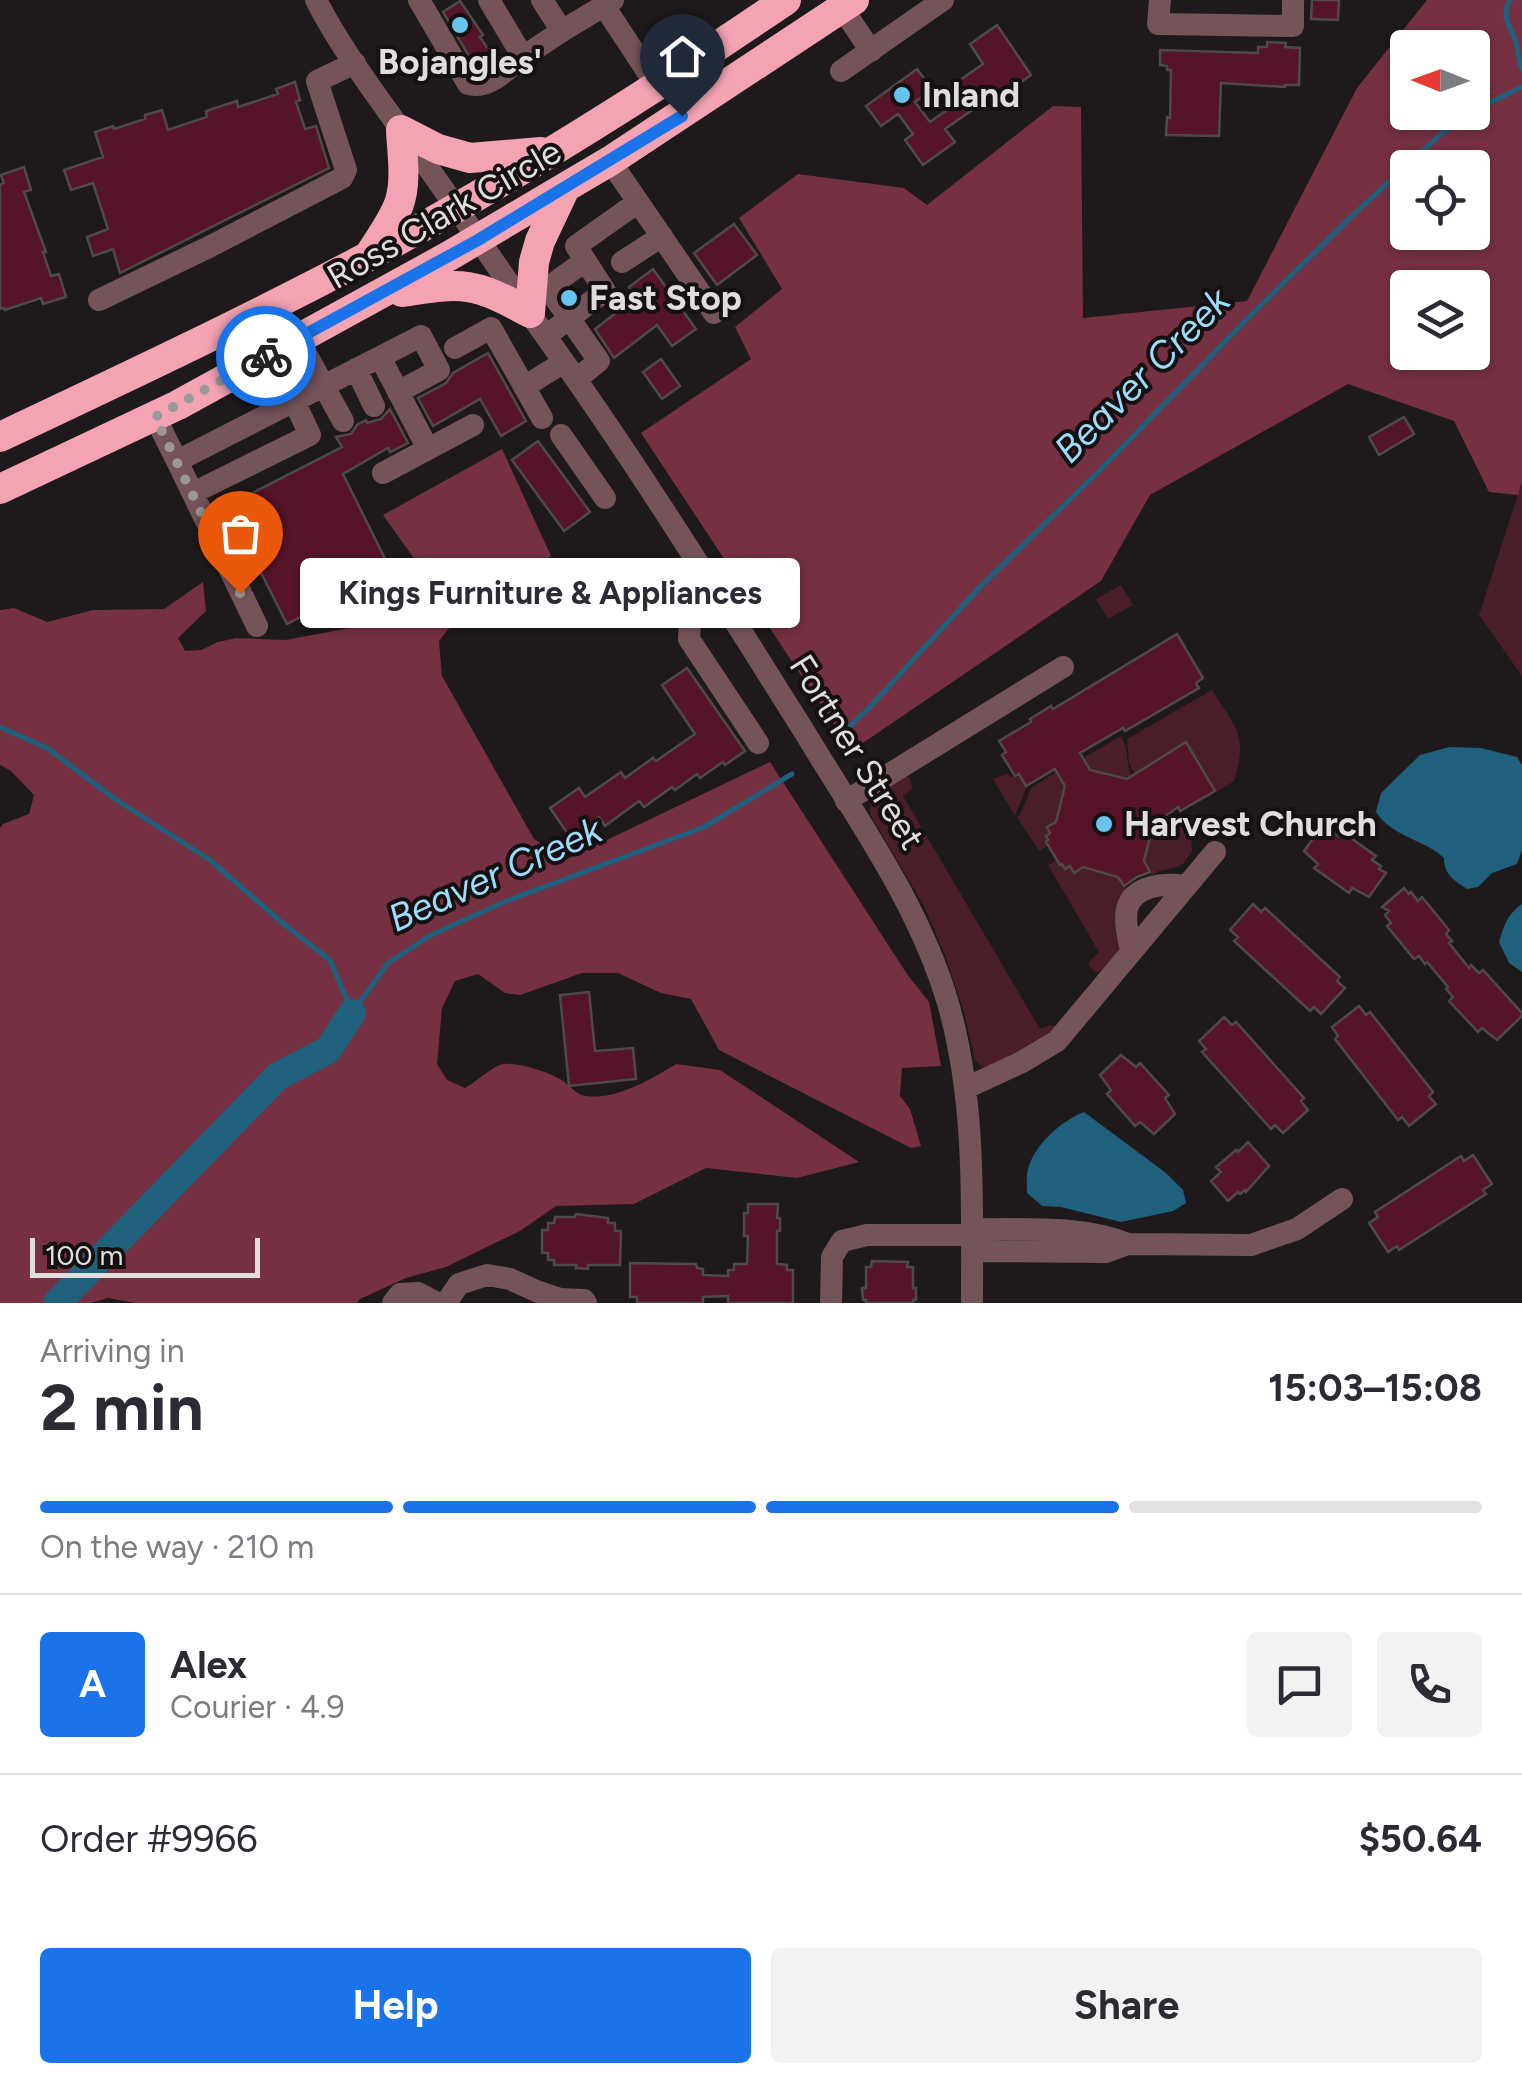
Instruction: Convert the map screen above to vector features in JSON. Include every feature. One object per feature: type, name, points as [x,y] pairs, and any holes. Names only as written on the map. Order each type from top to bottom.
[{"type":"highway","name":"Ross Clark Circle","points":[[0,437],[119,382],[368,256],[552,150],[786,0]]},
{"type":"highway","name":"Ross Clark Circle","points":[[0,489],[155,417],[478,240],[610,161],[848,4]]},
{"type":"highway","points":[[368,256],[400,202],[401,130],[438,149],[470,158],[552,150]]},
{"type":"highway","points":[[538,324],[534,262],[565,188]]},
{"type":"highway","points":[[379,296],[460,285],[477,287],[496,294],[538,324]]},
{"type":"street","name":"Fortner Street","points":[[316,0],[401,130],[620,443],[899,887],[929,949],[948,1004],[966,1088],[972,1303]]},
{"type":"street","points":[[419,0],[468,84],[478,87],[492,81],[609,3],[656,85]]},
{"type":"street","points":[[488,0],[523,57]]},
{"type":"street","points":[[542,0],[562,31]]},
{"type":"street","points":[[1160,0],[1158,24],[1293,26],[1293,0]]},
{"type":"street","points":[[841,71],[932,3]]},
{"type":"street","points":[[848,4],[871,51]]},
{"type":"street","points":[[100,300],[342,178],[346,170],[317,81],[355,62]]},
{"type":"street","points":[[610,161],[714,312]]},
{"type":"street","points":[[538,324],[568,319],[605,291],[576,246],[638,202]]},
{"type":"street","points":[[622,262],[662,236]]},
{"type":"street","points":[[524,387],[599,361],[550,291],[557,281],[585,261]]},
{"type":"street","points":[[454,348],[491,328],[542,418]]},
{"type":"street","points":[[177,461],[421,336],[439,370],[398,392]]},
{"type":"street","points":[[298,339],[343,421]]},
{"type":"street","points":[[380,357],[428,449]]},
{"type":"street","points":[[356,369],[374,406]]},
{"type":"street","points":[[193,493],[310,435],[294,401]]},
{"type":"street","points":[[155,417],[256,626]]},
{"type":"street","points":[[383,473],[473,426]]},
{"type":"street","points":[[560,435],[605,498]]},
{"type":"street","points":[[584,468],[620,443]]},
{"type":"street","points":[[721,599],[690,621],[689,639],[758,743]]},
{"type":"street","points":[[846,801],[1063,667]]},
{"type":"street","points":[[966,1088],[1057,1041],[1215,852]]},
{"type":"street","points":[[1131,952],[1126,916],[1133,898],[1160,884],[1184,886]]},
{"type":"street","points":[[832,1303],[832,1256],[842,1241],[867,1235],[972,1238],[1043,1230],[1107,1236],[1128,1244],[1251,1245],[1297,1230],[1342,1199]]},
{"type":"street","points":[[446,1303],[460,1284],[486,1274],[560,1299],[586,1303]]},
{"type":"street","points":[[393,1303],[400,1294],[418,1293],[436,1303]]},
{"type":"shaded area","points":[[1427,0],[1522,0],[1522,482],[1518,495],[1489,492],[1454,421],[1348,384],[1150,495],[1101,581],[851,751],[641,433],[751,359],[735,327],[782,289],[739,218],[798,174],[904,188],[927,205],[1053,106],[1081,107],[1083,318],[1247,301],[1357,88],[1390,47],[1390,130],[1490,130],[1490,30],[1403,30]]},
{"type":"shaded area","points":[[502,449],[551,556],[468,604],[439,641],[442,676],[534,839],[567,859],[770,762],[929,1002],[941,1066],[902,1068],[900,1096],[910,1109],[921,1146],[911,1148],[719,1050],[691,999],[661,993],[618,973],[582,973],[520,995],[505,993],[478,974],[455,981],[442,1008],[437,1064],[447,1080],[465,1088],[495,1067],[510,1064],[551,1075],[579,1094],[593,1097],[631,1088],[676,1064],[720,1070],[859,1162],[797,1178],[706,1168],[634,1204],[556,1206],[520,1231],[446,1267],[406,1278],[357,1303],[135,1303],[108,1298],[91,1303],[0,1303],[0,828],[29,814],[34,795],[0,765],[0,610],[14,608],[47,622],[93,610],[164,609],[203,582],[206,611],[178,638],[185,651],[236,638],[285,640],[361,626],[416,596],[413,557],[383,515]]},
{"type":"shaded area","points":[[1522,482],[1522,676],[1479,615]]},
{"type":"shaded area","points":[[1121,585],[1133,605],[1108,619],[1096,599]]},
{"type":"shaded area","points":[[1212,690],[1240,742],[1234,781],[1216,792],[1186,742],[1152,762],[1164,783],[1135,775],[1129,763],[1127,739]]},
{"type":"shaded area","points":[[1121,736],[1132,777],[1090,770],[1083,758]]},
{"type":"shaded area","points":[[1056,772],[1065,786],[1062,800],[1057,820],[1046,836],[1049,845],[1039,851],[1017,817],[1031,788]]},
{"type":"shaded area","points":[[1006,774],[1019,776],[1026,788],[1015,816],[993,779]]},
{"type":"shaded area","points":[[909,777],[913,788],[903,796],[1040,1029],[1056,1027],[988,1069],[975,1060],[964,1012],[925,908],[870,814],[870,799]]},
{"type":"shaded area","points":[[1189,815],[1200,827],[1191,839],[1192,851],[1184,863],[1144,881],[1152,874],[1144,861],[1153,825],[1158,823],[1163,830]]},
{"type":"shaded area","points":[[1057,860],[1065,869],[1070,866],[1074,873],[1083,867],[1118,877],[1126,889],[1124,943],[1103,971],[1095,972],[1089,966],[1099,952],[1048,865]]},
{"type":"water","points":[[1449,747],[1481,748],[1517,757],[1522,765],[1522,850],[1517,864],[1492,873],[1478,887],[1467,889],[1448,873],[1444,858],[1399,833],[1376,812],[1381,793],[1420,755]]},
{"type":"water","points":[[1522,904],[1522,972],[1509,963],[1499,942],[1507,921]]},
{"type":"water","points":[[1084,1112],[1166,1173],[1183,1190],[1186,1203],[1173,1211],[1121,1222],[1042,1206],[1027,1193],[1028,1169],[1036,1151],[1058,1127]]},
{"type":"building","points":[[1312,0],[1339,0],[1338,20],[1311,19]]},
{"type":"building","name":"Bojangles'","points":[[460,1],[493,57],[476,68],[443,12]]},
{"type":"building","points":[[997,25],[1031,75],[1004,94],[1001,90],[945,129],[955,142],[923,165],[905,140],[913,134],[898,114],[881,126],[866,106],[917,69],[932,89],[915,102],[930,122],[954,105],[944,91],[983,64],[970,44]]},
{"type":"building","points":[[1267,42],[1300,48],[1299,85],[1221,83],[1219,136],[1166,135],[1171,70],[1160,65],[1160,50],[1258,53],[1258,47],[1267,47]]},
{"type":"building","points":[[295,82],[300,100],[296,102],[305,129],[316,126],[329,168],[120,273],[113,249],[93,256],[87,237],[108,229],[93,183],[71,190],[64,170],[103,157],[95,132],[145,119],[145,115],[162,110],[168,130],[207,117],[206,111],[237,101],[238,107],[278,94],[276,89]]},
{"type":"building","points":[[24,167],[31,190],[24,192],[43,252],[51,276],[59,274],[66,297],[43,304],[41,298],[5,310],[0,309],[0,185],[4,183],[1,175]]},
{"type":"building","points":[[734,224],[757,255],[717,285],[694,253]]},
{"type":"building","points":[[653,269],[696,329],[672,346],[657,325],[614,358],[595,329],[637,297],[629,287]]},
{"type":"building","points":[[488,353],[526,421],[501,436],[480,399],[433,426],[418,398]]},
{"type":"building","points":[[661,359],[680,386],[662,399],[643,372]]},
{"type":"building","points":[[390,409],[408,443],[390,452],[388,448],[343,474],[401,591],[359,613],[355,605],[322,622],[316,609],[287,624],[227,506],[342,447],[336,437],[351,434],[366,420],[367,423],[381,419]]},
{"type":"building","points":[[1404,417],[1414,434],[1379,455],[1369,437]]},
{"type":"building","points":[[538,441],[590,512],[564,531],[512,460]]},
{"type":"building","points":[[1177,634],[1203,678],[1196,683],[1199,688],[1080,753],[1090,770],[1127,779],[1186,742],[1215,791],[1180,811],[1178,807],[1153,825],[1144,861],[1150,872],[1124,886],[1118,877],[1083,867],[1074,873],[1070,866],[1065,869],[1046,836],[1050,833],[1047,827],[1056,822],[1065,786],[1055,769],[1026,786],[1002,755],[1006,752],[999,741],[1051,706],[1053,709]]},
{"type":"building","points":[[687,668],[745,751],[700,778],[697,774],[675,790],[672,787],[644,807],[639,801],[605,826],[599,817],[570,837],[550,808],[579,788],[585,797],[621,772],[625,778],[695,734],[662,685]]},
{"type":"building","points":[[1321,827],[1338,836],[1341,831],[1376,856],[1372,860],[1386,873],[1369,897],[1352,888],[1349,893],[1314,868],[1318,864],[1304,851]]},
{"type":"building","points":[[1404,888],[1418,901],[1422,897],[1449,930],[1449,943],[1469,968],[1471,965],[1479,973],[1483,970],[1522,1013],[1497,1040],[1482,1028],[1478,1032],[1449,1001],[1453,997],[1448,987],[1427,962],[1419,956],[1414,959],[1387,926],[1391,923],[1385,915],[1389,911],[1382,907]]},
{"type":"building","points":[[1253,904],[1261,912],[1265,908],[1340,977],[1337,981],[1345,988],[1321,1014],[1314,1007],[1310,1011],[1234,941],[1238,937],[1230,930]]},
{"type":"building","points":[[589,992],[595,1051],[633,1048],[636,1079],[569,1086],[560,995]]},
{"type":"building","points":[[1359,1006],[1366,1015],[1370,1012],[1433,1092],[1429,1096],[1436,1104],[1409,1126],[1402,1117],[1398,1120],[1335,1039],[1338,1036],[1332,1027]]},
{"type":"building","points":[[1224,1017],[1232,1025],[1236,1022],[1304,1098],[1301,1101],[1308,1110],[1283,1133],[1275,1125],[1271,1129],[1202,1052],[1206,1049],[1199,1041]]},
{"type":"building","points":[[1121,1055],[1136,1067],[1140,1063],[1169,1095],[1165,1098],[1175,1114],[1154,1134],[1140,1122],[1135,1126],[1107,1094],[1111,1090],[1100,1075]]},
{"type":"building","points":[[1248,1142],[1269,1166],[1246,1192],[1238,1192],[1228,1201],[1211,1181],[1221,1172],[1216,1167]]},
{"type":"building","points":[[1473,1155],[1492,1184],[1483,1190],[1486,1194],[1399,1250],[1397,1246],[1388,1252],[1369,1223],[1378,1217],[1375,1212],[1461,1156],[1464,1161]]},
{"type":"building","points":[[748,1204],[778,1204],[777,1264],[793,1270],[793,1303],[728,1303],[728,1296],[703,1297],[703,1303],[637,1303],[637,1297],[630,1297],[630,1263],[696,1264],[703,1269],[703,1275],[728,1276],[734,1264],[747,1264],[744,1213],[748,1213]]},
{"type":"building","points":[[576,1214],[608,1218],[608,1223],[615,1223],[615,1231],[621,1231],[620,1265],[588,1265],[588,1269],[554,1265],[554,1260],[548,1260],[548,1253],[542,1253],[542,1230],[548,1230],[548,1223],[554,1223],[555,1217]]},
{"type":"building","points":[[872,1261],[908,1262],[907,1267],[913,1267],[916,1300],[866,1303],[862,1288],[866,1288],[866,1267],[871,1267]]},
{"type":"waterway","points":[[1510,0],[1506,17],[1522,69]]},
{"type":"waterway","name":"Beaver Creek","points":[[835,740],[979,588],[1353,215],[1442,133],[1481,107],[1522,87]]},
{"type":"waterway","points":[[0,727],[47,748],[115,799],[210,860],[330,960],[352,1012]]},
{"type":"waterway","name":"Beaver Creek","points":[[352,1013],[388,963],[431,935],[504,902],[704,827],[792,774]]},
{"type":"waterway","name":"Beaver Creek","points":[[57,1303],[278,1076],[328,1050],[352,1013]]},
{"type":"way so far","points":[[240,593],[155,417],[266,356]]},
{"type":"place","name":"Bojangles'","points":[[460,25]]},
{"type":"place","name":"Inland","points":[[902,95]]},
{"type":"place","name":"Fast Stop","points":[[569,298]]},
{"type":"place","name":"Kings Furniture & Appliances","points":[[240,593]]},
{"type":"place","name":"Harvest Church","points":[[1104,824]]},
{"type":"route","points":[[266,356],[478,240],[682,116]]}]
